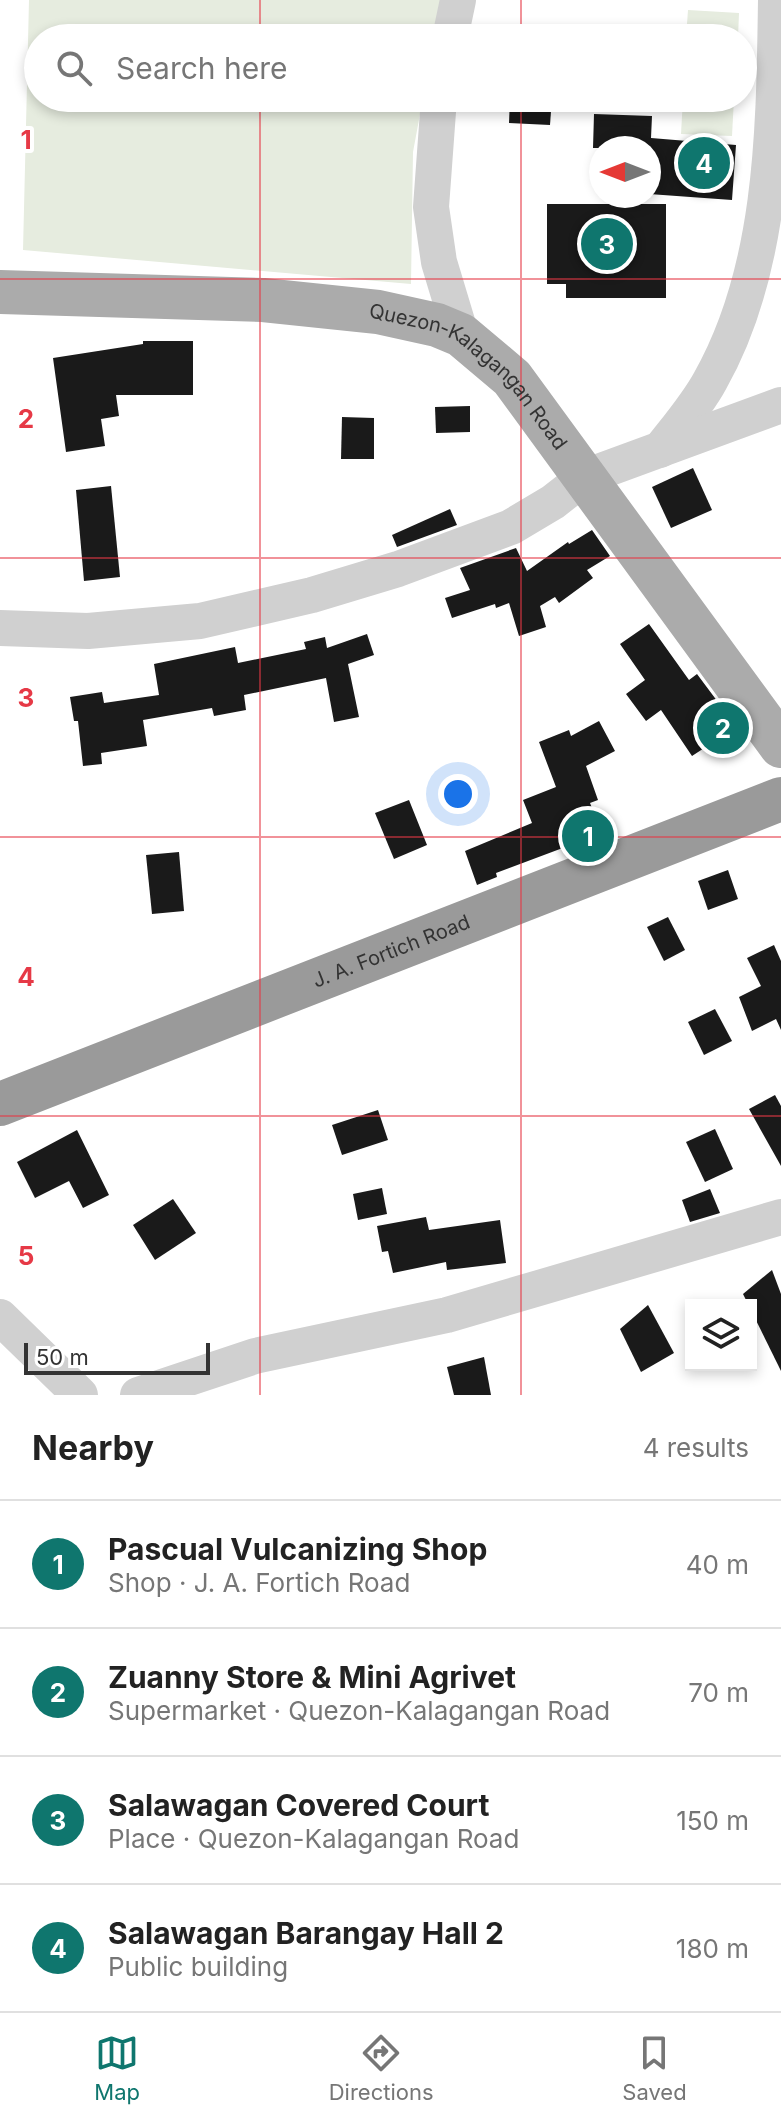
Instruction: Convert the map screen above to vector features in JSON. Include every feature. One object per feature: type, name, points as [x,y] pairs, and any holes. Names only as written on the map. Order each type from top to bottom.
[{"type":"highway","name":"J. A. Fortich Road","points":[[0,1104],[781,799]]},
{"type":"main road","name":"Quezon-Kalagangan Road","points":[[0,292],[263,300],[378,312],[437,325],[461,335],[512,378],[781,746]]},
{"type":"street","points":[[453,24],[458,0]]},
{"type":"street","points":[[660,450],[710,382],[741,314],[762,229],[772,124],[776,0]]},
{"type":"street","points":[[438,112],[431,207],[439,262],[461,335]]},
{"type":"street","points":[[0,628],[88,631],[200,621],[312,595],[398,569],[511,527],[553,502],[585,477],[781,405]]},
{"type":"street","points":[[138,1395],[255,1356],[447,1315],[781,1217]]},
{"type":"street","points":[[0,1317],[80,1395]]},
{"type":"shaded area","points":[[29,0],[441,0],[437,24],[28,24]]},
{"type":"shaded area","points":[[688,10],[739,13],[739,24],[687,24]]},
{"type":"shaded area","points":[[26,112],[420,112],[413,152],[411,284],[23,250]]},
{"type":"shaded area","points":[[682,112],[733,112],[732,136],[681,134]]},
{"type":"building","points":[[509,112],[551,112],[550,125],[509,123]]},
{"type":"building","points":[[594,114],[652,116],[651,136],[593,136]]},
{"type":"building","points":[[661,139],[736,145],[732,200],[661,195]]},
{"type":"building","points":[[547,204],[589,204],[589,208],[661,208],[661,204],[666,204],[666,298],[566,298],[566,284],[547,284]]},
{"type":"building","points":[[143,341],[193,341],[193,395],[116,395],[119,416],[101,419],[105,446],[66,452],[53,358],[143,344]]},
{"type":"building","points":[[470,406],[470,432],[436,433],[435,407]]},
{"type":"building","points":[[342,417],[374,418],[374,459],[341,459]]},
{"type":"building","points":[[693,468],[712,510],[671,528],[652,487]]},
{"type":"building","points":[[111,486],[120,577],[84,581],[76,490]]},
{"type":"building","points":[[450,509],[457,525],[397,547],[392,535]]},
{"type":"building","points":[[592,530],[610,556],[587,570],[593,578],[559,603],[555,597],[540,606],[546,627],[519,636],[509,603],[496,608],[495,604],[452,618],[445,598],[470,590],[460,568],[516,548],[527,571],[568,542]]},
{"type":"building","points":[[649,624],[689,680],[697,674],[744,737],[729,748],[721,737],[692,756],[661,710],[646,721],[626,694],[645,680],[620,644]]},
{"type":"building","points":[[367,634],[374,655],[348,664],[359,717],[334,722],[326,678],[244,695],[246,710],[214,716],[212,708],[143,720],[147,746],[101,753],[102,764],[83,766],[78,721],[74,721],[70,697],[102,692],[104,703],[159,695],[154,664],[235,647],[238,663],[306,649],[304,642],[325,637],[327,648]]},
{"type":"building","points":[[599,721],[615,751],[586,766],[598,800],[590,803],[604,838],[578,848],[576,843],[496,873],[497,877],[477,885],[465,851],[532,823],[523,800],[556,787],[539,742],[569,730],[571,736]]},
{"type":"building","points":[[409,800],[427,845],[394,859],[375,813]]},
{"type":"building","points":[[179,852],[184,911],[152,914],[146,855]]},
{"type":"building","points":[[728,870],[738,899],[708,910],[698,881]]},
{"type":"building","points":[[668,917],[685,950],[664,961],[647,927]]},
{"type":"building","points":[[774,945],[781,961],[781,1030],[776,1019],[752,1031],[739,997],[761,986],[747,958]]},
{"type":"building","points":[[715,1009],[732,1041],[704,1055],[688,1022]]},
{"type":"building","points":[[775,1095],[781,1106],[781,1166],[749,1109]]},
{"type":"building","points":[[378,1110],[388,1140],[342,1155],[332,1125]]},
{"type":"building","points":[[715,1129],[733,1169],[705,1182],[686,1142]]},
{"type":"building","points":[[77,1130],[109,1195],[83,1208],[69,1181],[35,1198],[17,1162]]},
{"type":"building","points":[[382,1188],[387,1214],[358,1220],[353,1194]]},
{"type":"building","points":[[710,1189],[720,1213],[690,1222],[682,1200]]},
{"type":"building","points":[[173,1199],[196,1233],[155,1260],[133,1225]]},
{"type":"building","points":[[426,1217],[429,1230],[500,1220],[506,1263],[447,1270],[446,1262],[393,1273],[388,1251],[382,1252],[377,1226]]},
{"type":"building","points":[[772,1270],[781,1294],[781,1371],[757,1322],[757,1299],[745,1299],[743,1294]]},
{"type":"building","points":[[648,1305],[674,1353],[641,1372],[620,1329]]},
{"type":"building","points":[[484,1357],[491,1395],[454,1395],[447,1367]]},
{"type":"place","name":"Salawagan Barangay Hall 2","points":[[704,163]]},
{"type":"place","name":"Salawagan Covered Court","points":[[607,244]]},
{"type":"place","name":"Zuanny Store & Mini Agrivet","points":[[723,728]]},
{"type":"place","name":"Pascual Vulcanizing Shop","points":[[588,836]]}]
